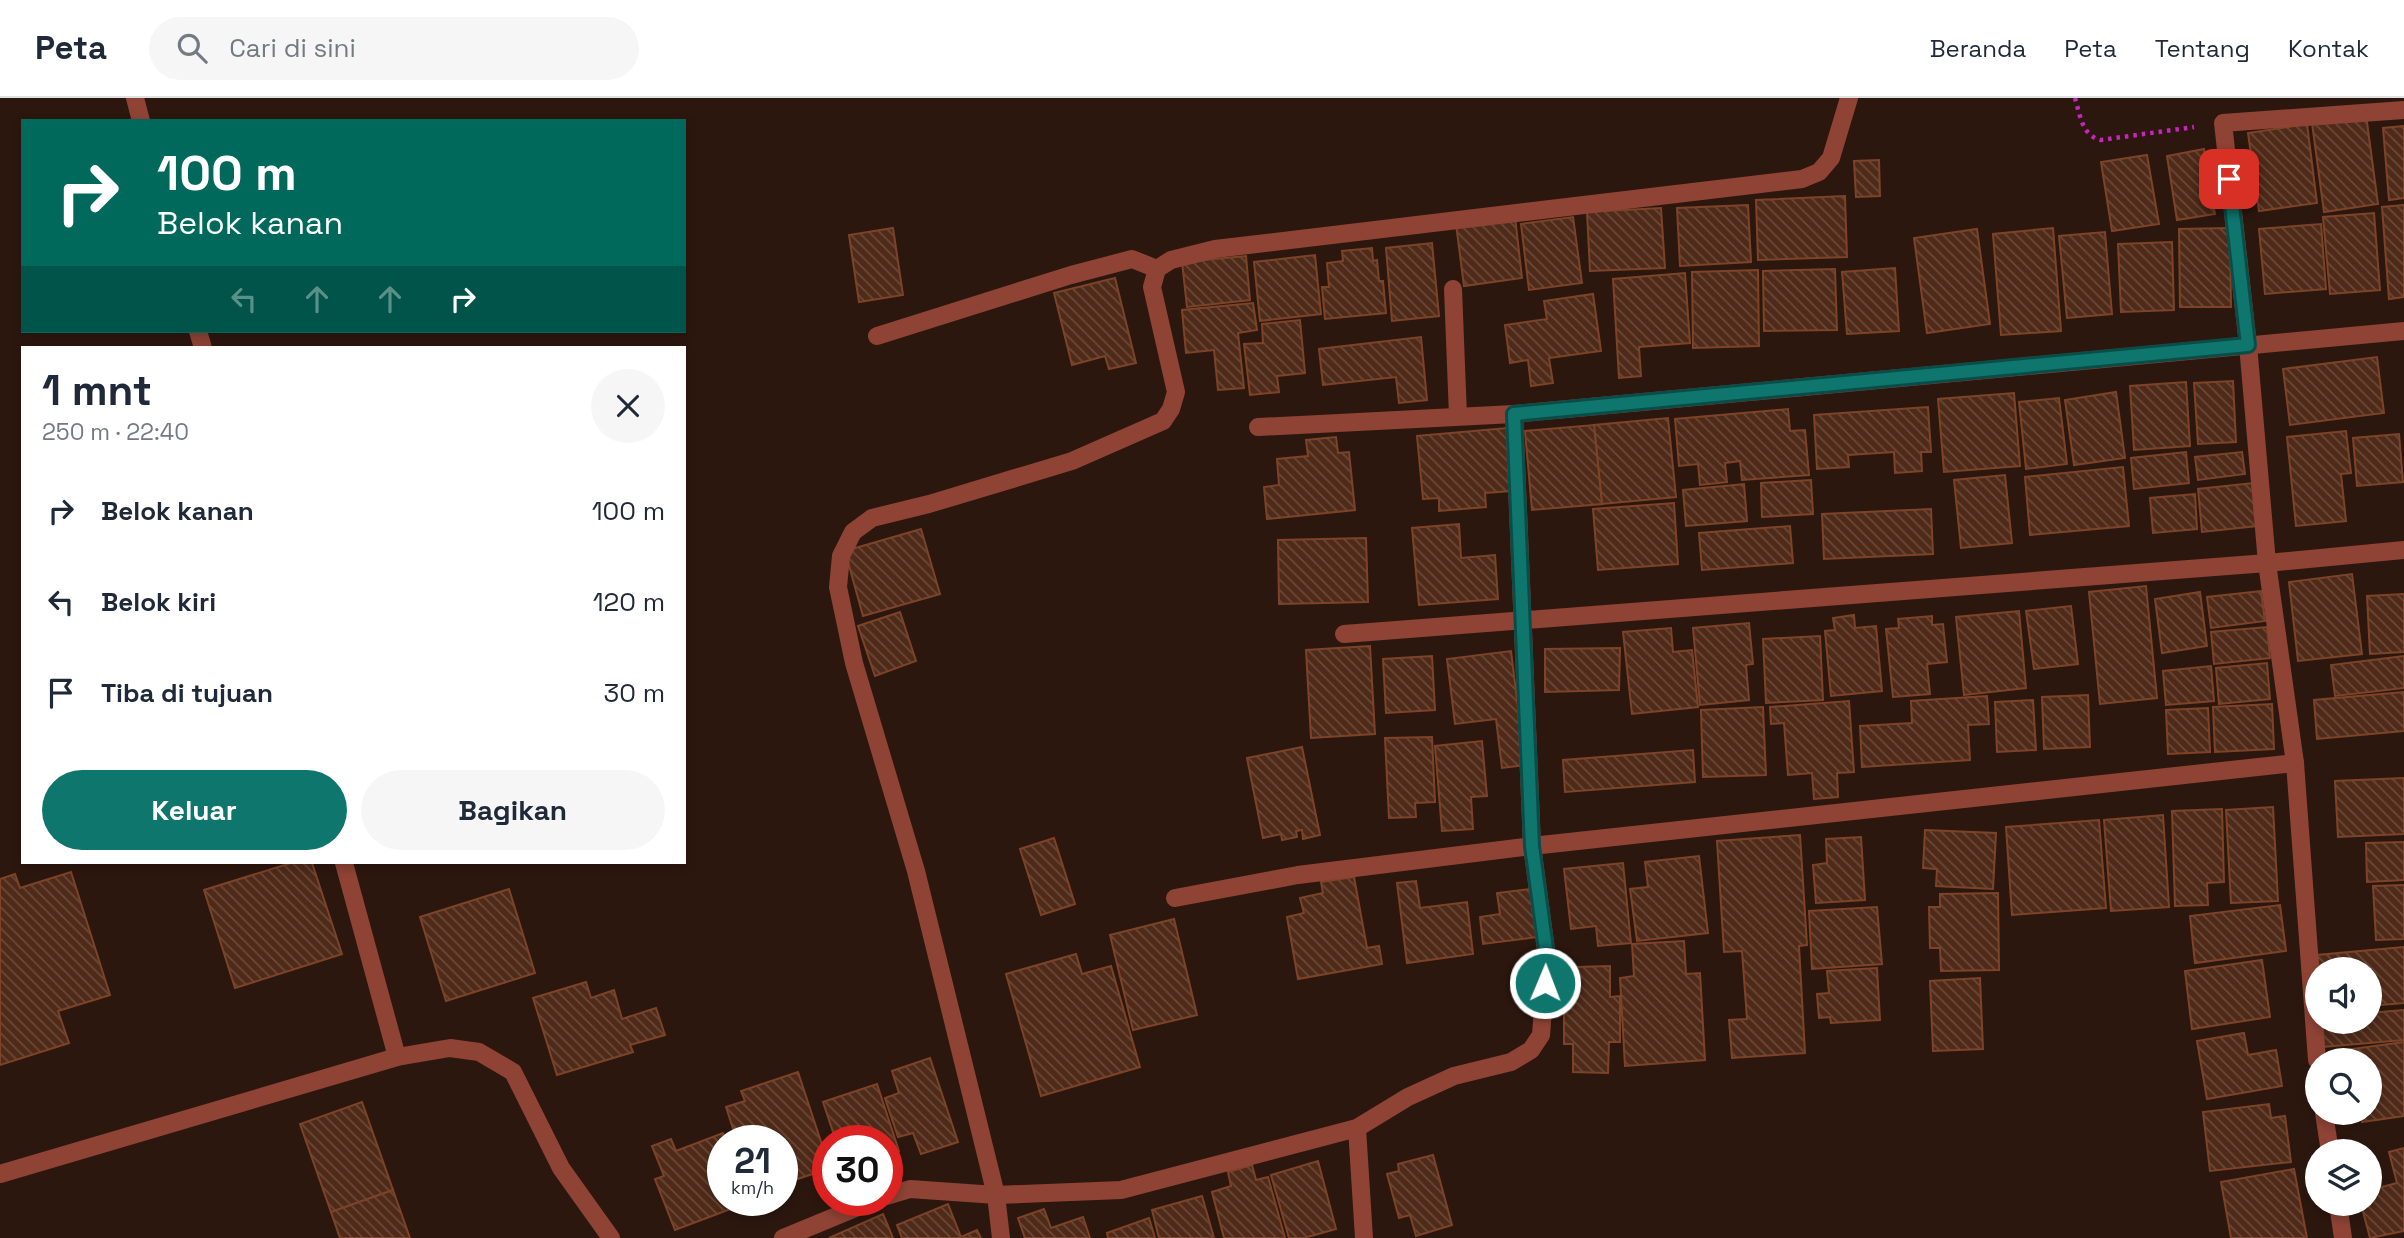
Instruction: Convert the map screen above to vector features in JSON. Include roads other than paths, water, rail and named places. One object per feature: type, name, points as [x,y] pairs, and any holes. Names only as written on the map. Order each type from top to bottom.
[{"type":"street","points":[[135,98],[140,119]]},
{"type":"street","points":[[1001,1238],[996,1195],[916,871],[854,663],[838,587],[841,556],[853,532],[872,518],[929,504],[1072,461],[1163,421],[1171,409],[1176,392],[1152,286],[1157,269],[1171,260],[1215,249],[1802,179],[1819,172],[1831,159],[1849,98]]},
{"type":"street","points":[[2316,1048],[2295,763],[2267,563],[2248,345],[2223,123],[2404,110]]},
{"type":"street","points":[[877,336],[1071,275],[1132,259],[1157,269]]},
{"type":"street","points":[[1453,289],[1458,416]]},
{"type":"street","points":[[1258,427],[1514,414],[2404,331]]},
{"type":"street","points":[[903,1191],[910,1189],[996,1195],[1121,1190],[1357,1128],[1408,1097],[1454,1076],[1511,1062],[1531,1050],[1541,1035],[1547,957],[1532,846],[1514,414]]},
{"type":"street","points":[[1344,634],[2267,563],[2404,550]]},
{"type":"street","points":[[1175,898],[1298,875],[1532,846],[2295,763]]},
{"type":"street","points":[[344,864],[397,1058]]},
{"type":"street","points":[[0,1174],[397,1058],[450,1048],[479,1052],[513,1072],[561,1168],[611,1238]]},
{"type":"street","points":[[1357,1128],[1364,1238]]},
{"type":"street","points":[[783,1238],[836,1216]]},
{"type":"street","points":[[2340,1216],[2343,1238]]}]
